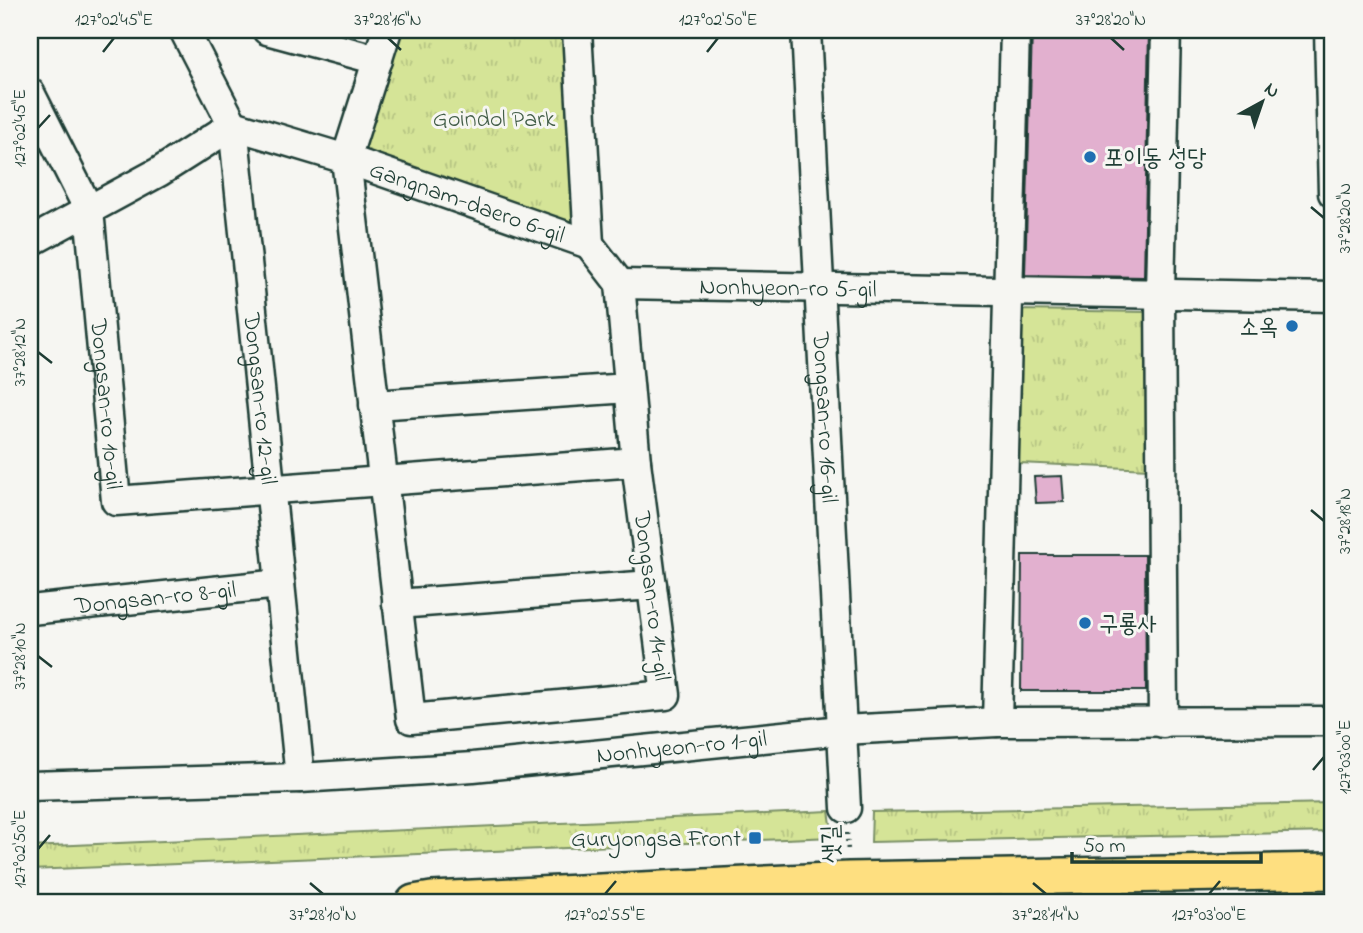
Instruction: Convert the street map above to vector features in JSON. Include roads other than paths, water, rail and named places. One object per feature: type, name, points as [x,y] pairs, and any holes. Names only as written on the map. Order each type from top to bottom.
[{"type":"main road","points":[[414,903],[849,880],[1333,872]]},
{"type":"street","name":"Dongsan-ro 12-gil","points":[[184,30],[233,125],[300,778]]},
{"type":"street","points":[[267,30],[378,60]]},
{"type":"street","name":"Gangnam-daero 6-gil","points":[[346,159],[387,30]]},
{"type":"street","points":[[577,30],[589,244],[620,284]]},
{"type":"street","name":"Dongsan-ro 16-gil","points":[[806,30],[846,807]]},
{"type":"street","points":[[997,722],[1015,30]]},
{"type":"street","points":[[1163,723],[1160,293],[1167,30]]},
{"type":"street","points":[[1329,30],[1333,193]]},
{"type":"street","name":"Dongsan-ro 10-gil","points":[[30,93],[89,210],[116,501],[636,462]]},
{"type":"street","name":"Gangnam-daero 6-gil","points":[[233,125],[346,159],[589,244]]},
{"type":"street","points":[[30,242],[159,172],[233,125]]},
{"type":"street","points":[[346,159],[397,604],[652,585]]},
{"type":"street","name":"Nonhyeon-ro 5-gil","points":[[620,284],[1333,296]]},
{"type":"street","name":"Dongsan-ro 14-gil","points":[[397,604],[411,719],[666,695],[636,462],[620,284]]},
{"type":"street","points":[[374,405],[629,388]]},
{"type":"street","name":"Dongsan-ro 8-gil","points":[[30,610],[280,584]]},
{"type":"street","name":"Nonhyeon-ro 1-gil","points":[[30,786],[300,778],[473,767],[842,730],[997,722],[1333,721]]},
{"type":"place","name":"포이동 성당","points":[[1090,157]]},
{"type":"place","name":"소옥","points":[[1292,326]]},
{"type":"place","name":"구룡사","points":[[1085,623]]},
{"type":"place","name":"Guryongsa Front","points":[[755,838]]},
{"type":"park label","name":"Goindol Park","points":[[494,118]]}]
